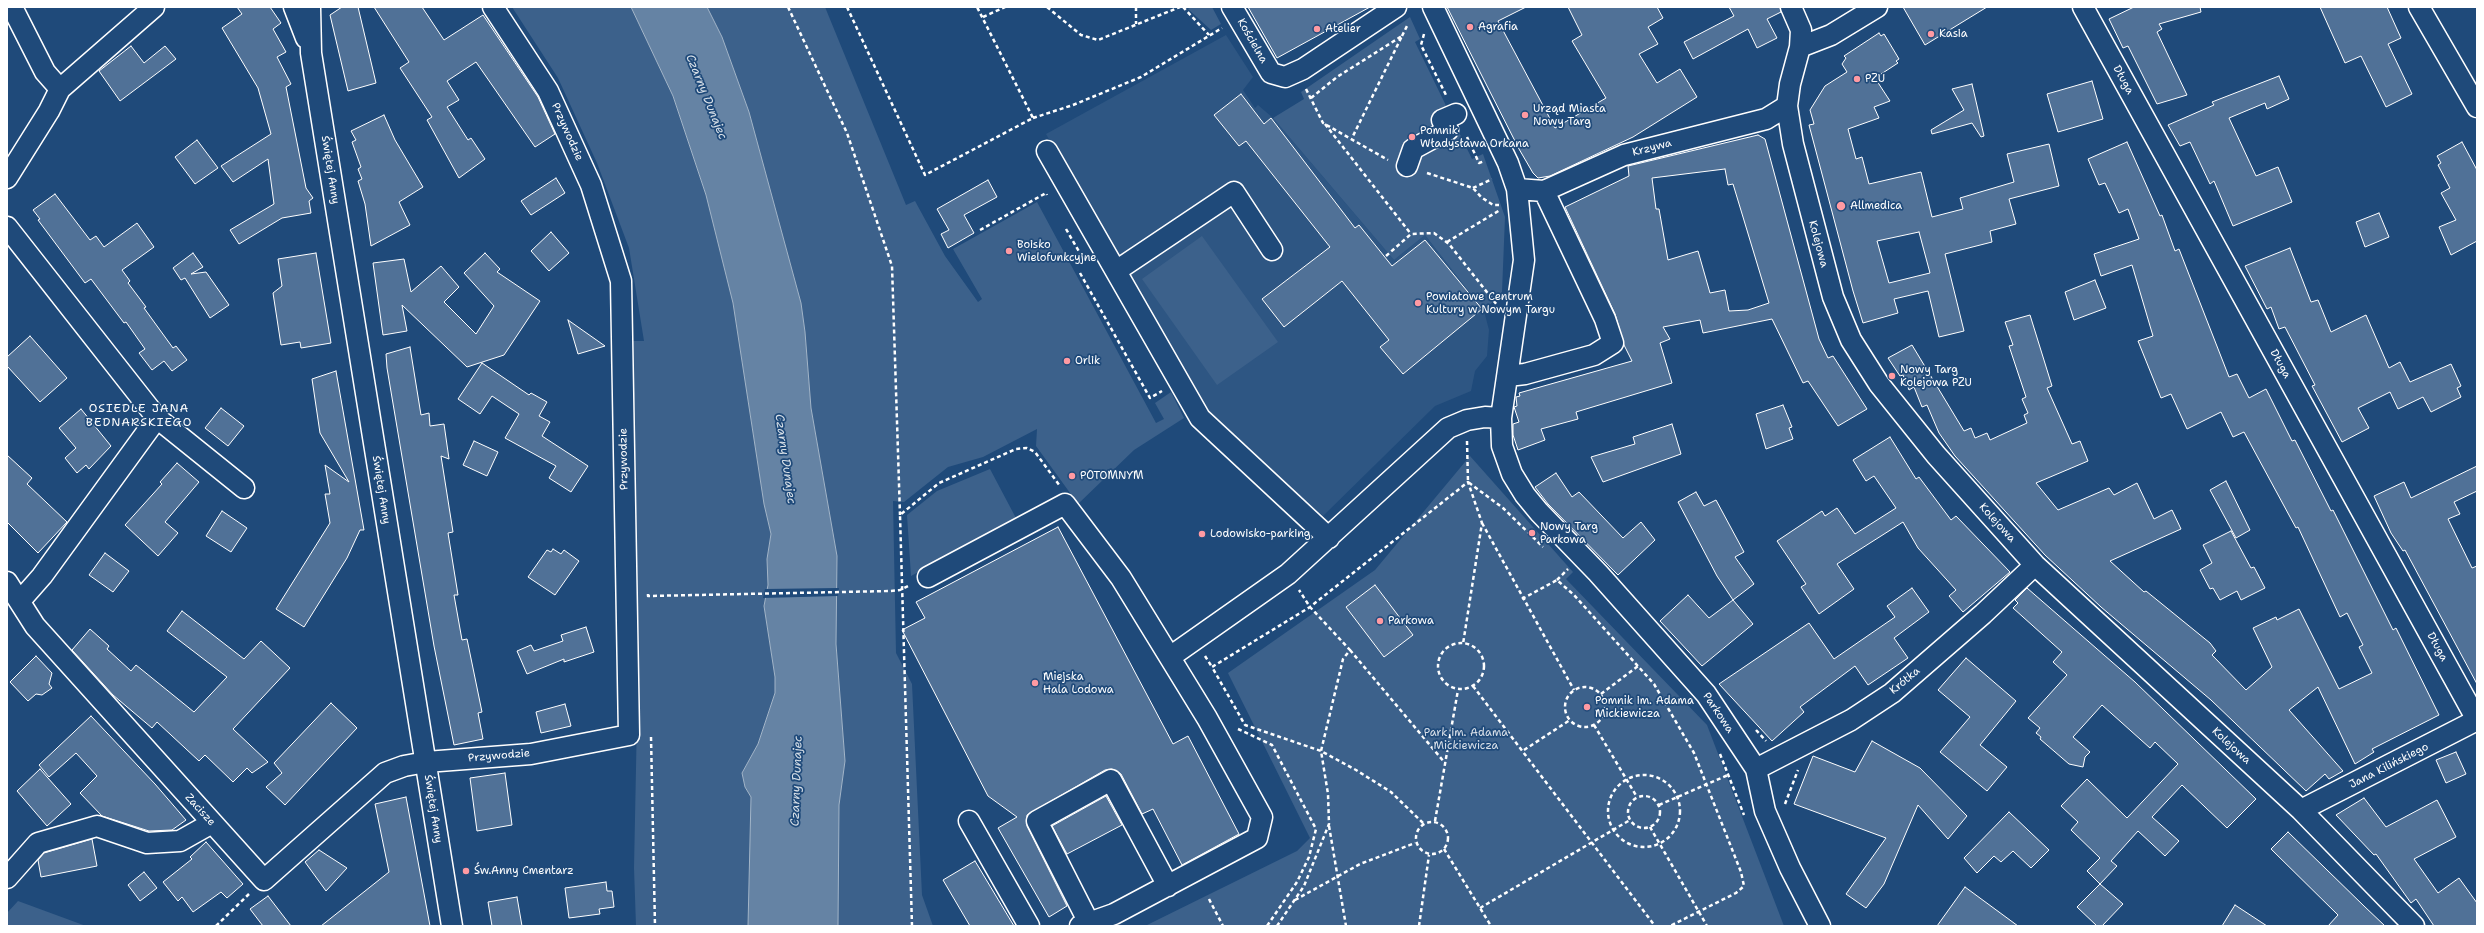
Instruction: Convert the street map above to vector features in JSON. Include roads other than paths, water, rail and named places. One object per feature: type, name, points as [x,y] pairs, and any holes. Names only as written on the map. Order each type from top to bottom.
[{"type":"street","points":[[12,7],[46,72],[60,89]]},
{"type":"street","points":[[7,178],[49,111],[60,89],[154,7]]},
{"type":"street","name":"Świętej Anny","points":[[294,7],[311,53]]},
{"type":"street","name":"Świętej Anny","points":[[310,7],[311,53],[452,926]]},
{"type":"street","name":"Przywodzie","points":[[426,762],[531,754],[629,735],[621,281],[591,185],[548,91],[493,7]]},
{"type":"street","name":"Kościelna","points":[[1230,16],[1271,72],[1285,76],[1302,69],[1396,7]]},
{"type":"street","name":"Parkowa","points":[[1432,7],[1508,164],[1517,189],[1524,260],[1501,418],[1502,446],[1512,474],[1525,495],[1706,694],[1756,769],[1765,811],[1790,868],[1820,926]]},
{"type":"street","name":"Kolejowa","points":[[1791,7],[1801,30],[1800,47],[1790,84],[1787,106],[1793,144],[1821,255],[1833,297],[1851,340],[1896,408],[2035,565],[2301,810],[2414,926]]},
{"type":"street","points":[[1800,47],[1831,35],[1877,7]]},
{"type":"street","name":"Długa","points":[[2083,7],[2477,720]]},
{"type":"street","points":[[2420,7],[2477,107]]},
{"type":"street","name":"Krzywa","points":[[1517,189],[1544,191],[1624,154],[1766,119],[1787,106]]},
{"type":"street","points":[[1407,166],[1413,149],[1448,130],[1442,120],[1456,114]]},
{"type":"street","points":[[1047,150],[1200,418],[1329,538]]},
{"type":"street","points":[[1508,376],[1525,374],[1594,355],[1613,343],[1605,319],[1544,191]]},
{"type":"street","points":[[1116,271],[1234,192],[1272,250]]},
{"type":"street","points":[[7,227],[157,418],[244,488]]},
{"type":"street","points":[[1170,657],[1288,574],[1448,428],[1467,420],[1485,417],[1501,418]]},
{"type":"street","points":[[20,601],[42,576],[157,418]]},
{"type":"street","points":[[928,577],[1065,504],[1121,578],[1207,718],[1262,817],[1257,838],[1168,886],[1114,914],[1085,924],[1037,821],[1111,780],[1168,886]]},
{"type":"street","name":"Krótka","points":[[1756,769],[1851,720],[1892,693],[1983,614],[2035,565]]},
{"type":"street","name":"Zacisze","points":[[7,582],[35,626],[264,880],[385,773],[404,766],[426,762]]},
{"type":"street","name":"Jana Kilińskiego","points":[[2301,810],[2477,720]]},
{"type":"street","points":[[970,821],[1029,926]]},
{"type":"street","points":[[7,878],[38,843],[97,826],[147,843],[180,841],[212,823]]},
{"type":"water","name":"Czarny Dunajec","points":[[631,7],[707,7],[722,37],[749,112],[801,303],[805,332],[811,408],[837,556],[836,644],[845,761],[839,805],[838,926],[748,926],[751,797],[745,787],[742,773],[758,744],[775,693],[775,677],[764,606],[768,585],[767,559],[771,534],[764,504],[733,303],[706,195],[673,96]]},
{"type":"place","name":"Agrafia","points":[[1470,27]]},
{"type":"place","name":"Atelier","points":[[1317,29]]},
{"type":"place","name":"Kasia","points":[[1931,34]]},
{"type":"place","name":"PZU","points":[[1857,79]]},
{"type":"place","name":"Urząd Miasta Nowy Targ","points":[[1525,115]]},
{"type":"place","name":"Pomnik Władysława Orkana","points":[[1412,137]]},
{"type":"place","name":"Allmedica","points":[[1841,206]]},
{"type":"place","name":"Boisko Wielofunkcyjne","points":[[1009,251]]},
{"type":"place","name":"Powiatowe Centrum Kultury w Nowym Targu","points":[[1418,303]]},
{"type":"place","name":"Orlik","points":[[1067,361]]},
{"type":"place","name":"Nowy Targ Kolejowa PZU","points":[[1892,376]]},
{"type":"place","name":"POTOMNYM","points":[[1072,476]]},
{"type":"place","name":"Nowy Targ Parkowa","points":[[1532,533]]},
{"type":"place","name":"Lodowisko-parking","points":[[1202,534]]},
{"type":"place","name":"Parkowa","points":[[1380,621]]},
{"type":"place","name":"Miejska Hala Lodowa","points":[[1035,683]]},
{"type":"place","name":"Pomnik im. Adama Mickiewicza","points":[[1587,707]]},
{"type":"place","name":"Św.Anny Cmentarz","points":[[466,871]]},
{"type":"district","name":"OSIEDLE JANA BEDNARSKIEGO","points":[[139,416]]},
{"type":"park label","name":"Park im. Adama Mickiewicza","points":[[1466,739]]}]
